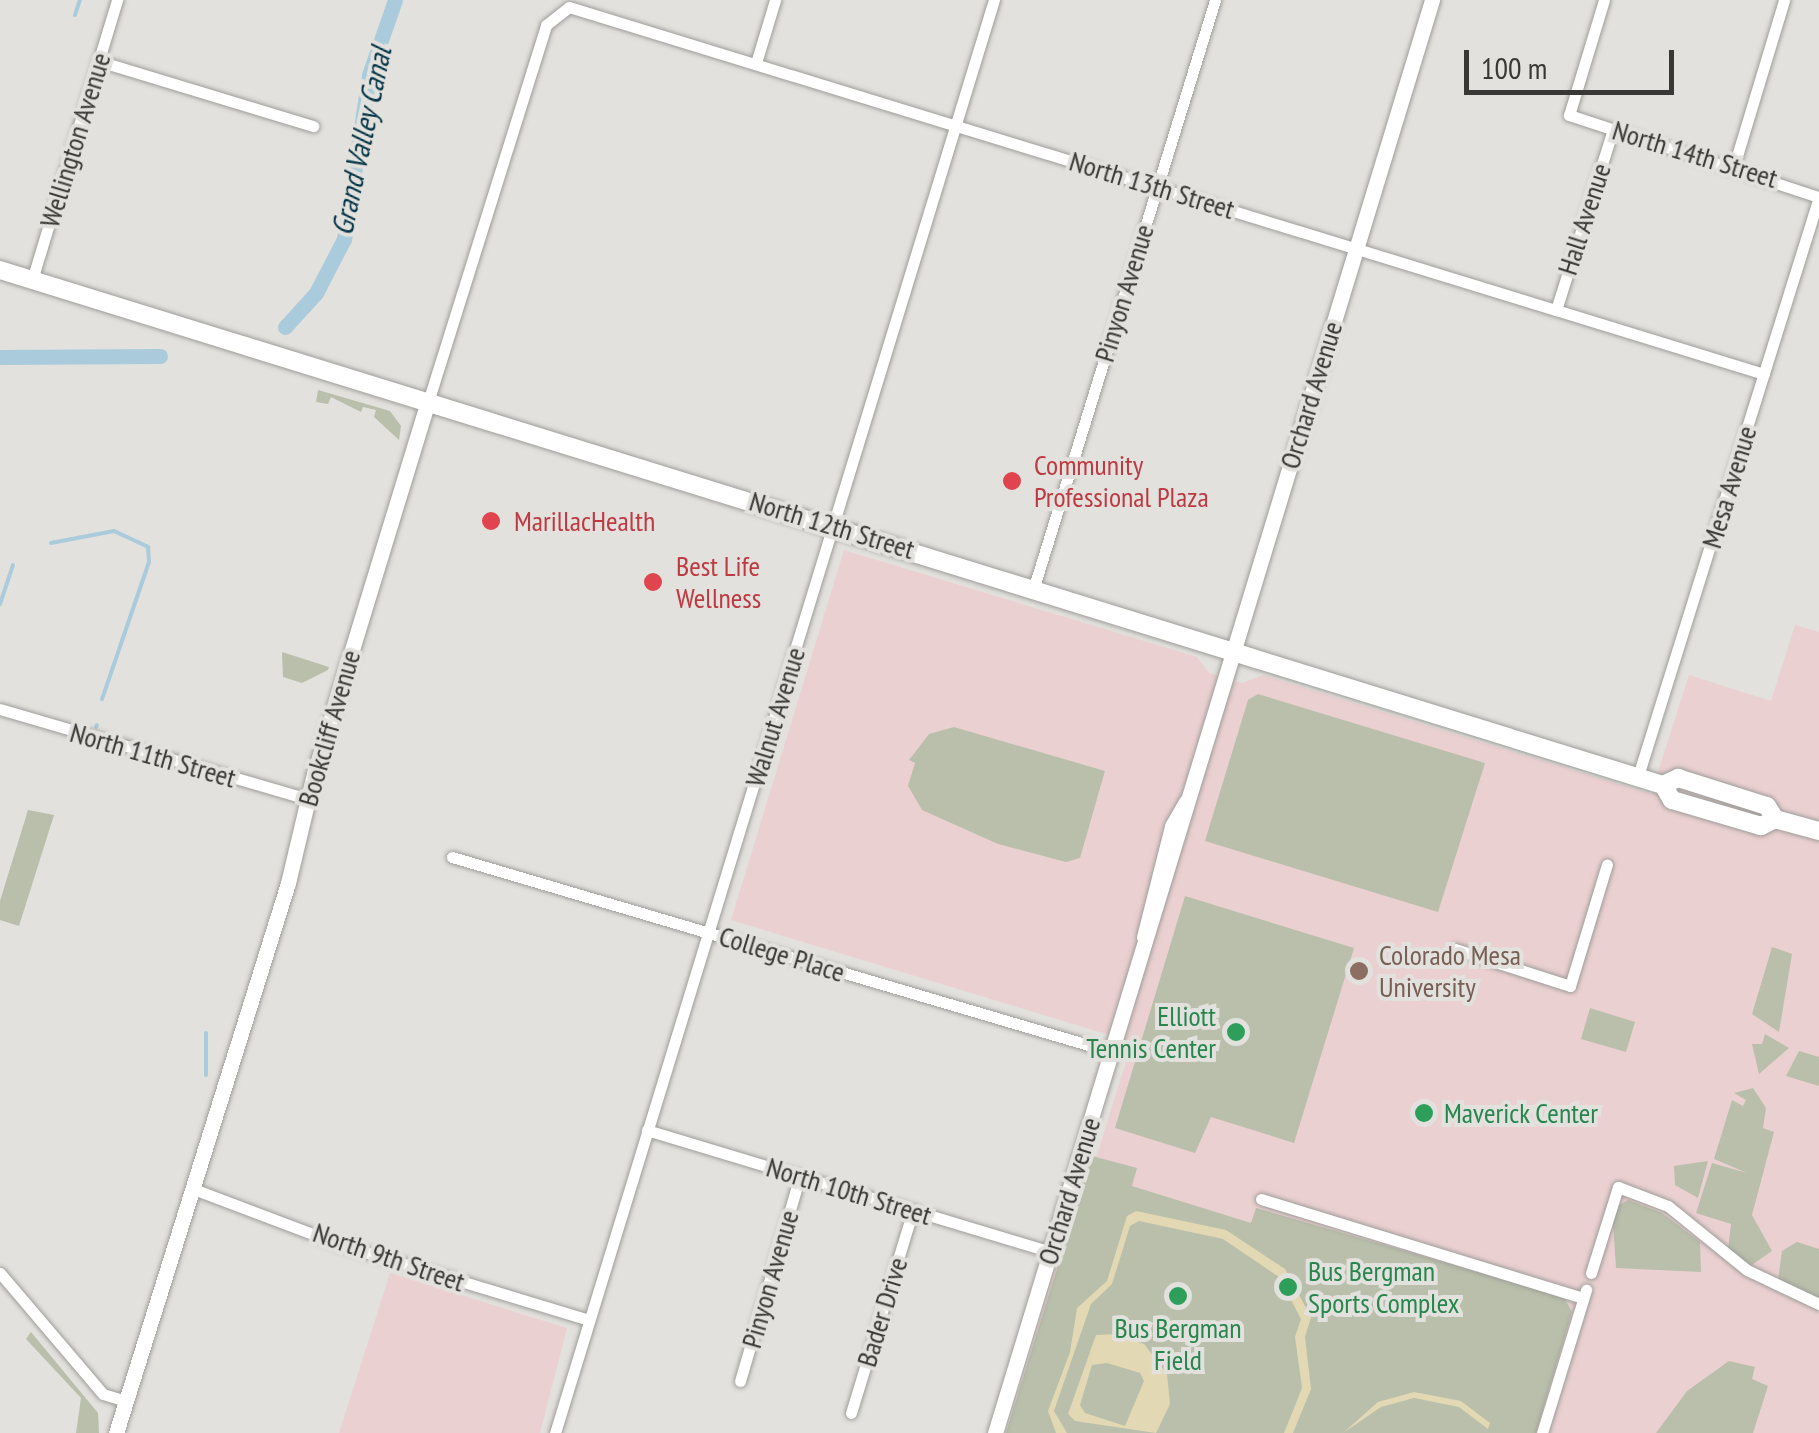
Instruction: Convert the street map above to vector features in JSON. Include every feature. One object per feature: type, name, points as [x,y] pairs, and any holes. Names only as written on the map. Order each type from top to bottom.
[{"type":"main road","name":"North 12th Street","points":[[0,270],[1236,649],[1663,785],[1678,778],[1737,796],[1767,806],[1774,819],[1819,831]]},
{"type":"street","name":"Wellington Avenue","points":[[32,280],[117,0]]},
{"type":"street","points":[[756,63],[775,0]]},
{"type":"street","name":"Walnut Avenue","points":[[556,1433],[994,0]]},
{"type":"street","name":"Pinyon Avenue","points":[[1034,587],[1215,0]]},
{"type":"street","name":"Orchard Avenue","points":[[995,1433],[1432,0]]},
{"type":"street","name":"North 14th Street","points":[[1604,0],[1569,116],[1734,166],[1819,197]]},
{"type":"street","points":[[1734,166],[1784,0]]},
{"type":"street","name":"North 13th Street","points":[[546,25],[553,13],[578,8],[1764,374]]},
{"type":"street","name":"Bookcliff Avenue","points":[[116,1433],[288,883],[307,799],[546,25]]},
{"type":"street","points":[[99,61],[313,126]]},
{"type":"street","name":"Hall Avenue","points":[[1556,310],[1613,129]]},
{"type":"street","name":"Mesa Avenue","points":[[1638,776],[1819,197]]},
{"type":"street","name":"North 11th Street","points":[[0,708],[307,799]]},
{"type":"street","name":"College Place","points":[[452,856],[1112,1052]]},
{"type":"street","points":[[1455,949],[1570,986],[1607,864]]},
{"type":"street","name":"North 10th Street","points":[[648,1130],[1050,1252]]},
{"type":"street","name":"Pinyon Avenue","points":[[740,1381],[800,1176]]},
{"type":"street","points":[[1591,1274],[1618,1187],[1668,1206],[1747,1270],[1819,1304]]},
{"type":"street","name":"North 9th Street","points":[[191,1188],[340,1244],[590,1320]]},
{"type":"street","points":[[1261,1199],[1585,1294],[1542,1433]]},
{"type":"street","name":"Bader Drive","points":[[851,1413],[913,1210]]},
{"type":"street","points":[[0,1273],[102,1394],[126,1401]]},
{"type":"shaded area","name":"Colorado Mesa University","points":[[844,550],[1197,657],[1209,673],[1242,683],[1263,675],[1651,794],[1689,675],[1771,701],[1795,625],[1819,632],[1819,1433],[1006,1433],[1088,1159],[1097,1155],[1132,1042],[731,920]]},
{"type":"shaded area","points":[[390,1273],[567,1328],[540,1433],[339,1433]]},
{"type":"green space","points":[[318,390],[390,411],[401,426],[399,440],[374,417],[376,410],[363,407],[361,412],[331,397],[328,404],[316,402]]},
{"type":"green space","points":[[282,652],[329,667],[328,670],[302,683],[283,677]]},
{"type":"green space","points":[[1258,694],[1485,763],[1438,912],[1205,841],[1248,700]]},
{"type":"green space","points":[[954,727],[1105,771],[1080,858],[1066,862],[998,844],[922,810],[908,786],[915,763],[909,760],[929,734]]},
{"type":"green space","points":[[28,810],[54,815],[19,926],[0,920],[0,901]]},
{"type":"green space","name":"Elliott Tennis Center","points":[[1185,896],[1354,948],[1294,1143],[1211,1117],[1195,1153],[1115,1128]]},
{"type":"green space","points":[[1772,947],[1792,954],[1779,1032],[1752,1014]]},
{"type":"green space","points":[[1590,1008],[1635,1022],[1626,1052],[1581,1039]]},
{"type":"green space","points":[[1765,1034],[1789,1048],[1759,1074],[1752,1044],[1762,1044]]},
{"type":"green space","points":[[1799,1051],[1819,1057],[1819,1086],[1786,1076]]},
{"type":"green space","points":[[1753,1088],[1766,1108],[1763,1128],[1774,1132],[1752,1215],[1772,1251],[1750,1266],[1728,1250],[1731,1224],[1696,1213],[1712,1163],[1747,1173],[1714,1159],[1732,1100],[1743,1106],[1746,1100],[1734,1093]]},
{"type":"green space","name":"Bus Bergman Sports Complex","points":[[1092,1156],[1137,1168],[1132,1186],[1251,1223],[1256,1208],[1564,1297],[1572,1312],[1536,1433],[1006,1433]]},
{"type":"green space","points":[[1708,1161],[1698,1198],[1675,1185],[1674,1166]]},
{"type":"green space","points":[[1628,1200],[1662,1213],[1700,1242],[1701,1272],[1616,1268],[1613,1222],[1618,1206]]},
{"type":"green space","points":[[1797,1242],[1819,1249],[1819,1298],[1778,1280],[1782,1251]]},
{"type":"green space","points":[[31,1332],[98,1413],[99,1433],[76,1433],[81,1398],[26,1339]]},
{"type":"green space","points":[[1729,1361],[1755,1367],[1752,1379],[1768,1386],[1753,1433],[1656,1433],[1687,1391]]},
{"type":"sand","points":[[1136,1211],[1226,1230],[1285,1269],[1311,1317],[1305,1337],[1311,1389],[1293,1433],[1284,1433],[1302,1388],[1295,1337],[1301,1319],[1279,1277],[1223,1239],[1139,1221],[1130,1226],[1112,1284],[1091,1304],[1054,1411],[1067,1433],[1056,1433],[1048,1411],[1070,1352],[1077,1308],[1107,1281],[1127,1216]]},
{"type":"sand","points":[[1116,1334],[1144,1344],[1167,1374],[1170,1404],[1156,1433],[1075,1421],[1068,1414],[1096,1335]],"holes":[[[1107,1363],[1140,1373],[1144,1381],[1125,1426],[1085,1413],[1080,1405],[1092,1365]]]},
{"type":"sand","points":[[1414,1392],[1461,1401],[1490,1423],[1488,1429],[1459,1407],[1414,1398],[1381,1407],[1343,1433],[1378,1402]]},
{"type":"waterway","points":[[75,15],[80,0]]},
{"type":"waterway","name":"Grand Valley Canal","points":[[285,327],[316,293],[344,239],[369,75],[395,0]]},
{"type":"waterway","points":[[0,357],[160,356]]},
{"type":"waterway","points":[[51,543],[114,531],[148,547],[149,562],[102,699]]},
{"type":"waterway","points":[[0,604],[13,565]]},
{"type":"waterway","points":[[206,1033],[206,1075]]},
{"type":"place","name":"Community Professional Plaza","points":[[1012,481]]},
{"type":"place","name":"MarillacHealth","points":[[491,521]]},
{"type":"place","name":"Best Life Wellness","points":[[653,582]]},
{"type":"place","name":"Colorado Mesa University","points":[[1359,971]]},
{"type":"place","name":"Elliott Tennis Center","points":[[1236,1032]]},
{"type":"place","name":"Maverick Center","points":[[1424,1113]]},
{"type":"place","name":"Bus Bergman Sports Complex","points":[[1288,1287]]},
{"type":"place","name":"Bus Bergman Field","points":[[1178,1296]]}]
